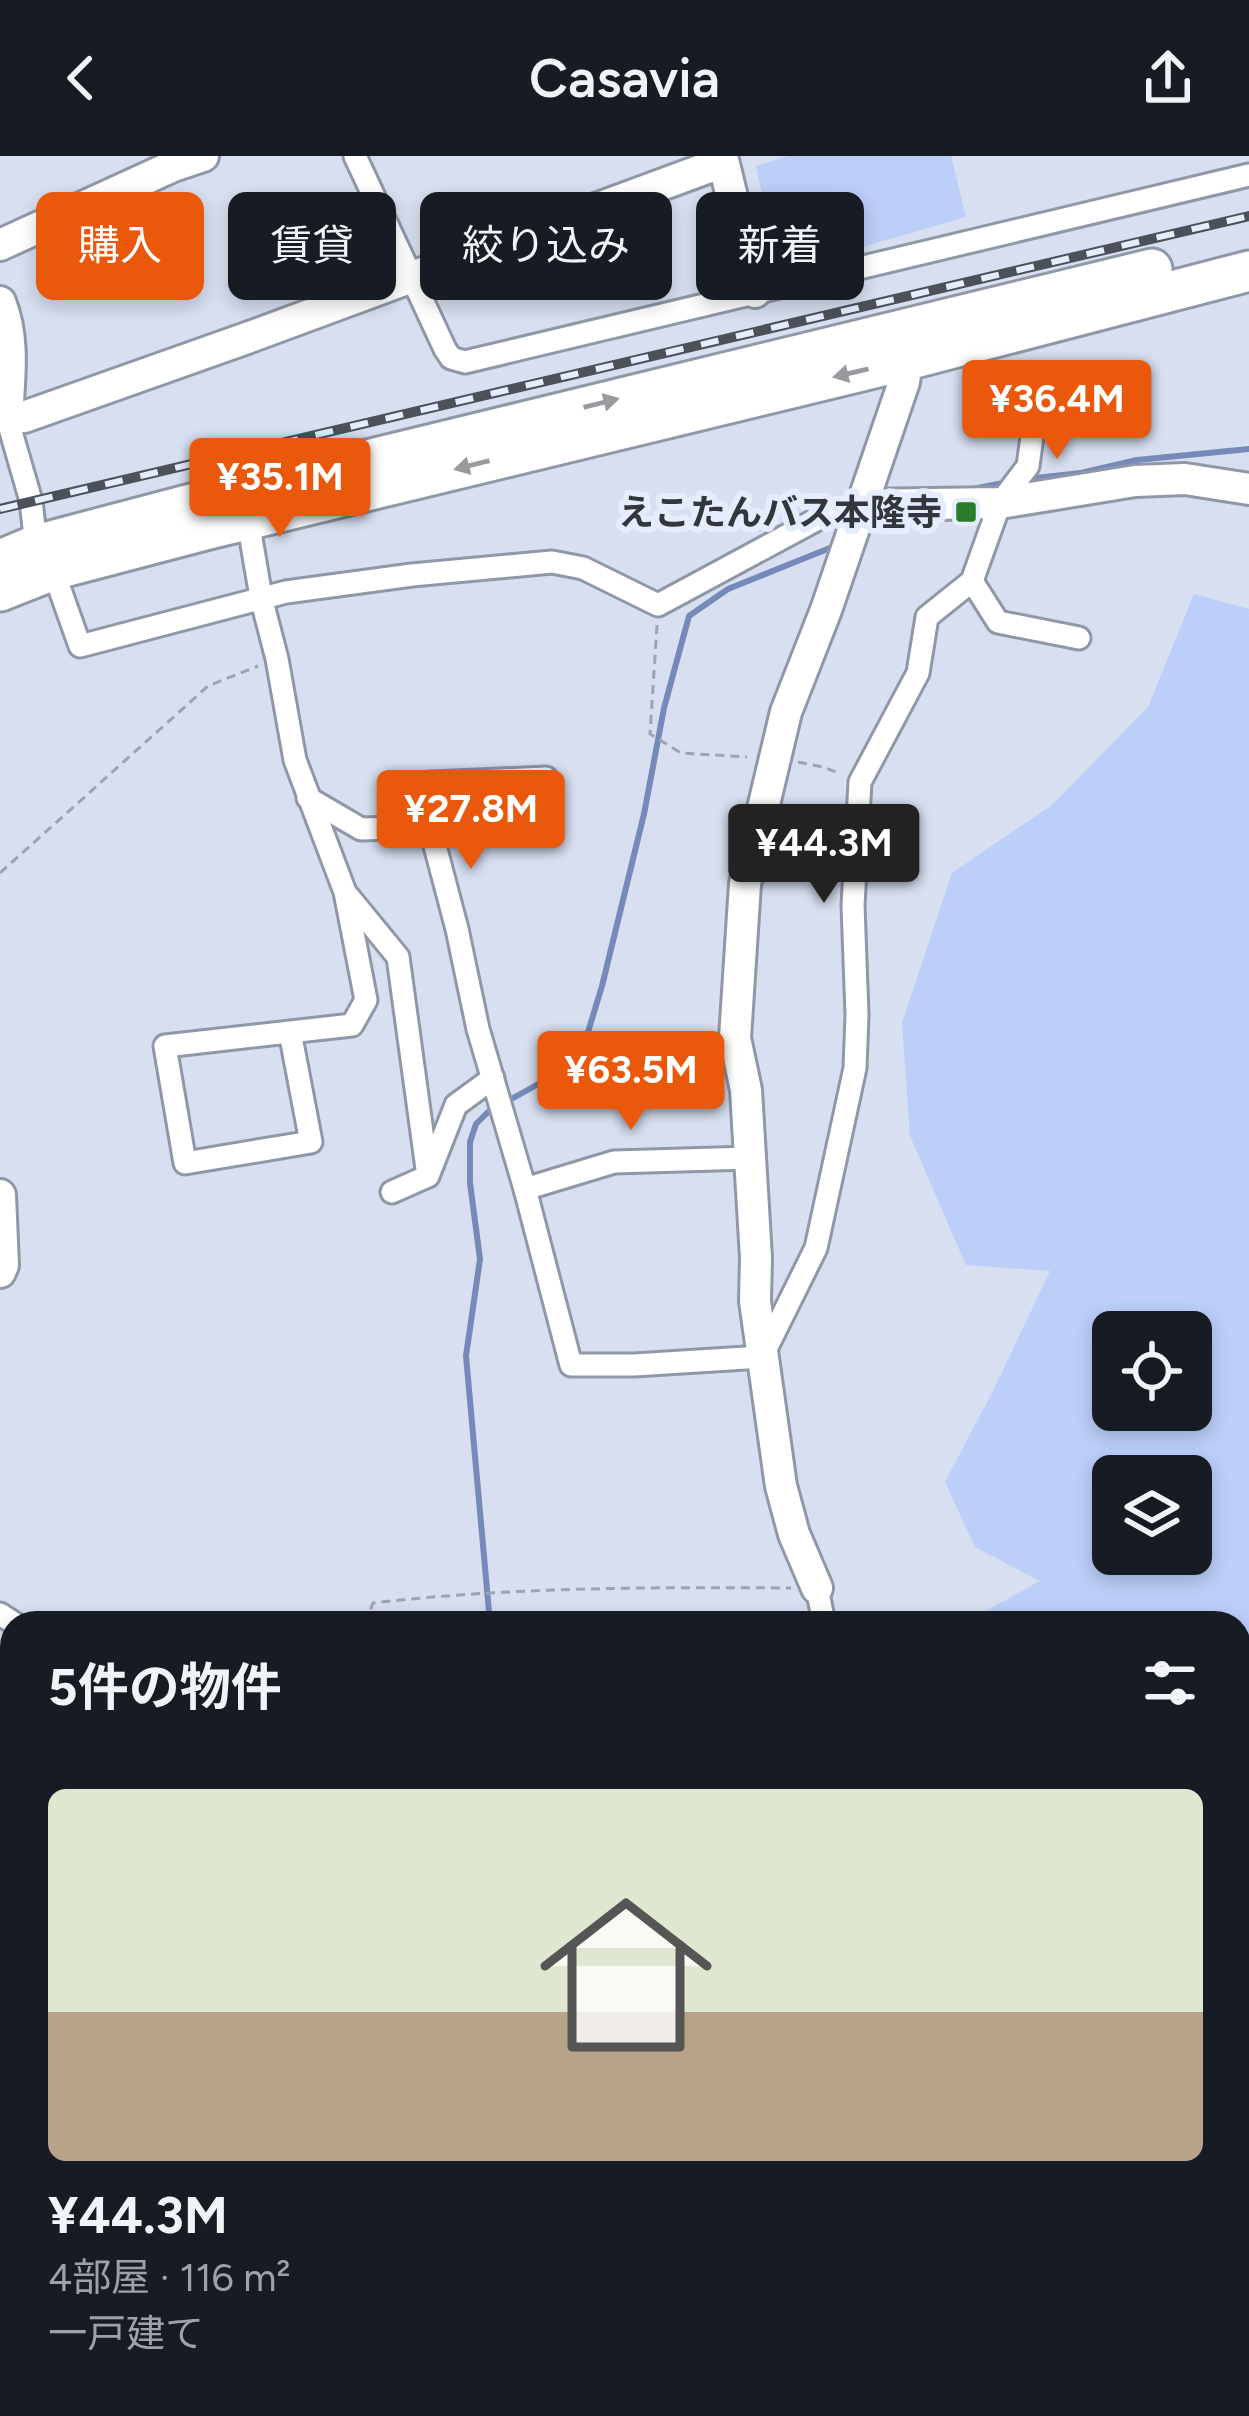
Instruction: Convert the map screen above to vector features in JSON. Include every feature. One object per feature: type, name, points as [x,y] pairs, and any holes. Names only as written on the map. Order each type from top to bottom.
[{"type":"highway","points":[[905,344],[1249,246]]},
{"type":"highway","points":[[0,591],[30,558],[905,344],[1249,271]]},
{"type":"street","points":[[0,245],[203,156]]},
{"type":"street","points":[[355,156],[451,358],[465,362],[722,300]]},
{"type":"street","points":[[7,418],[24,417],[89,395],[728,158],[735,192]]},
{"type":"street","points":[[864,266],[1249,175]]},
{"type":"street","points":[[0,302],[10,343],[10,474],[31,501],[30,558],[80,646],[261,597],[412,575],[552,562],[583,568],[658,605],[825,515],[857,517],[922,505],[1000,503],[1152,480],[1186,478],[1249,489]]},
{"type":"street","points":[[822,1611],[781,1486],[754,1301],[756,1258],[746,1090],[736,1038],[745,884],[786,712],[904,382],[905,344]]},
{"type":"street","points":[[762,1357],[816,1248],[855,1068],[853,905],[860,782],[919,673],[927,617],[972,580],[1000,503],[1028,466],[1034,422]]},
{"type":"street","points":[[246,506],[296,760],[345,892],[366,1000],[352,1025],[165,1046],[185,1163],[311,1142],[290,1032]]},
{"type":"street","points":[[972,580],[998,622],[1079,638]]},
{"type":"street","points":[[546,778],[430,783],[427,827],[571,1365],[762,1357]]},
{"type":"street","points":[[308,798],[361,829],[427,827]]},
{"type":"street","points":[[345,892],[398,957],[428,1176]]},
{"type":"street","points":[[392,1192],[428,1176],[456,1105],[493,1078]]},
{"type":"street","points":[[525,1189],[614,1162],[750,1158]]},
{"type":"street","points":[[0,1196],[0,1273]]},
{"type":"path","points":[[658,605],[650,734],[681,753],[773,758],[823,767],[860,782]]},
{"type":"path","points":[[0,873],[208,686],[277,659]]},
{"type":"path","points":[[370,1611],[373,1603],[475,1593],[618,1587],[817,1588]]},
{"type":"shaded area","points":[[788,156],[951,156],[966,217],[864,246],[864,192],[762,192],[756,166]]},
{"type":"shaded area","points":[[1194,594],[1249,609],[1249,1611],[986,1611],[1040,1581],[975,1547],[945,1482],[1050,1271],[966,1265],[910,1136],[902,1023],[952,873],[1052,805],[1148,707]]},
{"type":"waterway","points":[[1027,479],[1137,460],[1249,449]]},
{"type":"waterway","points":[[968,490],[1008,482]]},
{"type":"waterway","points":[[863,533],[900,517]]},
{"type":"waterway","points":[[489,1611],[466,1356],[480,1259],[470,1142],[476,1124],[488,1112],[581,1055],[602,986],[689,616],[728,589],[835,546]]},
{"type":"railway","points":[[0,509],[1249,216]]},
{"type":"place","name":"えこたんバス本隆寺","points":[[966,512]]}]
